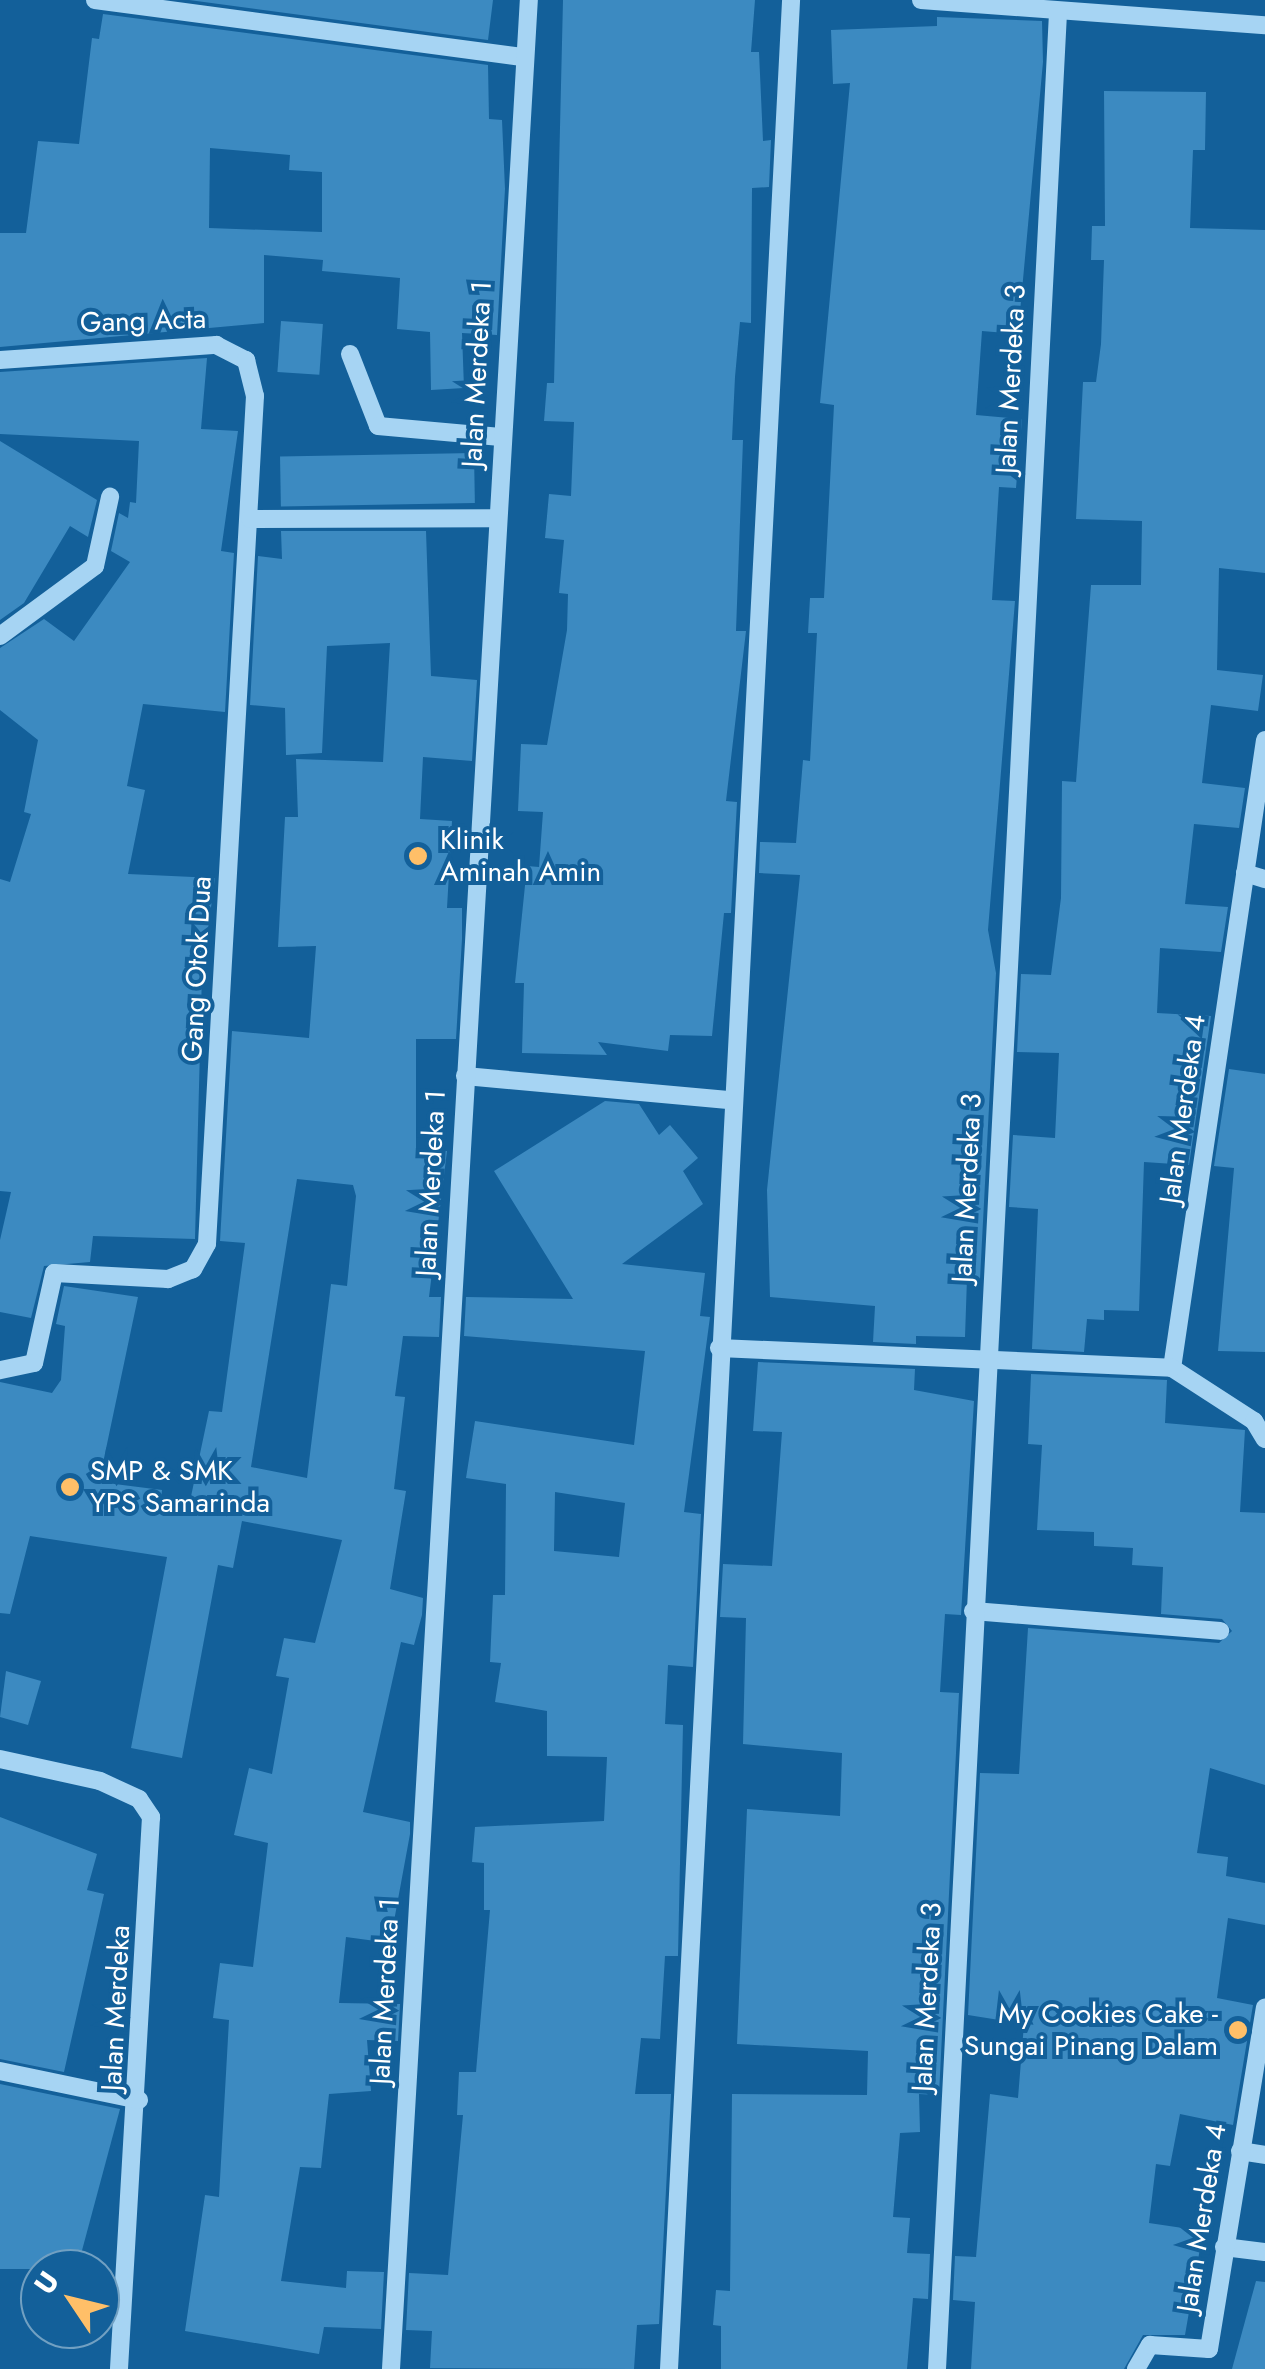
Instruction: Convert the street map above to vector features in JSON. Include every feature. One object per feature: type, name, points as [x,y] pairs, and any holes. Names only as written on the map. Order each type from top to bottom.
[{"type":"street","points":[[96,0],[522,58]]},
{"type":"street","name":"Jalan Merdeka 1","points":[[391,2369],[522,58],[529,0]]},
{"type":"street","points":[[669,2369],[731,1100],[791,0]]},
{"type":"street","points":[[921,0],[1265,25]]},
{"type":"street","name":"Jalan Merdeka 3","points":[[936,2369],[985,1358],[1058,11]]},
{"type":"street","name":"Gang Acta","points":[[0,360],[216,345],[246,360],[255,396]]},
{"type":"street","points":[[350,354],[378,426],[500,437]]},
{"type":"street","name":"Gang Otok Dua","points":[[0,1370],[34,1363],[54,1273],[168,1279],[193,1269],[207,1244],[255,396]]},
{"type":"street","points":[[0,636],[95,566],[110,497]]},
{"type":"street","points":[[250,520],[496,518]]},
{"type":"street","name":"Jalan Merdeka 4","points":[[1172,1368],[1265,740]]},
{"type":"street","points":[[1246,872],[1265,879]]},
{"type":"street","points":[[465,1076],[731,1100]]},
{"type":"street","points":[[719,1348],[1172,1368],[1260,1420],[1265,1439]]},
{"type":"street","points":[[973,1610],[1220,1631]]},
{"type":"street","name":"Jalan Merdeka","points":[[0,1759],[100,1781],[138,1798],[150,1816],[139,2100],[119,2369]]},
{"type":"street","name":"Jalan Merdeka 4","points":[[1136,2369],[1150,2345],[1210,2349],[1265,2008]]},
{"type":"street","points":[[0,2071],[139,2100]]},
{"type":"street","points":[[1240,2151],[1265,2155]]},
{"type":"street","points":[[1224,2247],[1265,2252]]},
{"type":"street","points":[[1210,2349],[1216,2369]]},
{"type":"building","points":[[189,0],[493,0],[488,40]]},
{"type":"building","points":[[563,0],[755,0],[751,52],[759,52],[763,141],[771,140],[769,187],[752,188],[751,323],[740,322],[735,377],[732,440],[743,440],[736,631],[746,631],[726,801],[737,802],[731,913],[724,913],[712,1036],[670,1035],[668,1051],[598,1042],[607,1055],[522,1053],[524,983],[515,983],[527,866],[539,867],[543,812],[518,811],[521,744],[547,745],[567,630],[568,594],[559,593],[564,540],[545,538],[549,494],[571,496],[574,422],[544,421],[547,383],[554,383]]},
{"type":"building","points":[[103,14],[488,65],[489,119],[502,120],[505,189],[497,335],[462,333],[464,388],[431,390],[430,332],[397,329],[400,278],[322,271],[323,260],[264,255],[264,323],[0,347],[0,233],[26,233],[38,141],[79,144],[92,38],[99,39]],"holes":[[[210,148],[290,155],[289,170],[322,172],[322,232],[209,228]]]},
{"type":"building","points":[[937,17],[1042,21],[1043,62],[1018,334],[982,331],[976,415],[1022,419],[1016,488],[999,487],[992,600],[1015,601],[988,930],[996,973],[980,1279],[967,1278],[965,1337],[916,1336],[916,1344],[873,1342],[875,1306],[770,1297],[767,1190],[800,875],[759,873],[760,842],[796,843],[803,760],[810,761],[817,633],[808,633],[810,598],[824,598],[834,405],[820,403],[850,83],[833,84],[831,30],[937,26]]},
{"type":"building","points":[[1104,91],[1206,92],[1205,150],[1193,150],[1190,228],[1265,230],[1265,573],[1219,568],[1217,670],[1263,675],[1258,711],[1211,705],[1202,783],[1245,788],[1239,828],[1194,824],[1185,904],[1228,907],[1221,952],[1160,948],[1157,1013],[1211,1016],[1189,1165],[1144,1162],[1139,1311],[1104,1310],[1104,1320],[1087,1319],[1084,1352],[1032,1349],[1038,1209],[1009,1207],[1013,1135],[1055,1138],[1059,1053],[1017,1052],[1021,974],[1051,975],[1061,898],[1062,781],[1076,782],[1091,585],[1141,585],[1142,521],[1076,519],[1083,382],[1096,382],[1101,344],[1104,260],[1091,260],[1092,226],[1105,226]]},
{"type":"building","points":[[281,321],[323,324],[319,375],[277,372]]},
{"type":"building","points":[[207,358],[201,429],[238,431],[221,551],[234,553],[225,712],[143,704],[127,786],[145,790],[128,874],[215,878],[202,973],[195,1239],[93,1236],[90,1262],[44,1266],[31,1318],[0,1312],[0,1240],[11,1192],[0,1191],[0,879],[10,882],[31,814],[24,812],[38,740],[0,710],[0,648],[44,619],[74,641],[130,562],[111,551],[119,513],[128,518],[130,502],[136,503],[139,441],[0,434],[0,372]]},
{"type":"building","points":[[0,441],[97,500],[88,537],[70,526],[24,603],[0,620]]},
{"type":"building","points":[[474,453],[475,503],[281,506],[280,456]]},
{"type":"building","points":[[281,531],[426,531],[431,676],[477,680],[472,761],[423,757],[420,819],[452,821],[447,908],[462,908],[462,939],[456,1039],[416,1039],[416,1149],[447,1151],[429,1297],[441,1297],[439,1337],[403,1336],[395,1396],[405,1397],[394,1489],[406,1491],[390,1589],[423,1598],[422,1615],[414,1645],[401,1642],[363,1812],[410,1822],[410,1834],[390,1943],[346,1937],[339,2003],[400,2004],[398,2041],[367,2040],[371,2091],[329,2094],[321,2168],[300,2167],[281,2281],[346,2288],[347,2271],[384,2272],[381,2329],[324,2327],[319,2354],[185,2331],[205,2195],[219,2197],[229,2020],[213,2018],[220,1963],[253,1967],[268,1843],[234,1835],[249,1768],[272,1774],[289,1678],[276,1676],[284,1638],[315,1643],[342,1540],[242,1521],[233,1568],[218,1565],[182,1758],[131,1748],[167,1557],[30,1536],[10,1614],[0,1613],[0,1382],[52,1393],[61,1380],[65,1326],[56,1324],[64,1286],[138,1297],[99,1482],[162,1490],[161,1502],[189,1506],[209,1411],[222,1412],[245,1243],[220,1241],[232,1031],[309,1038],[316,946],[278,947],[285,817],[298,817],[296,759],[383,762],[390,643],[327,646],[322,753],[286,755],[285,708],[250,705],[258,556],[282,559]],"holes":[[[297,1179],[353,1185],[356,1196],[347,1286],[331,1284],[307,1478],[251,1467]]]},
{"type":"building","points":[[1229,1069],[1265,1074],[1265,1352],[1218,1351],[1234,1168],[1214,1166]]},
{"type":"building","points":[[605,1101],[639,1104],[659,1135],[670,1125],[698,1158],[683,1171],[703,1204],[622,1264],[705,1273],[700,1316],[710,1317],[684,1512],[701,1514],[693,1667],[668,1665],[665,1724],[683,1725],[678,1956],[665,1956],[660,2039],[641,2038],[635,2094],[671,2094],[659,2324],[637,2325],[634,2369],[430,2368],[432,2331],[406,2330],[409,2273],[448,2275],[463,2115],[457,2115],[459,2072],[476,2072],[490,1910],[484,1910],[484,1863],[472,1862],[475,1827],[604,1821],[607,1757],[547,1756],[547,1711],[495,1702],[501,1663],[490,1662],[493,1595],[505,1595],[506,1484],[466,1478],[475,1421],[634,1445],[645,1351],[464,1336],[466,1297],[573,1299],[494,1171]],"holes":[[[555,1492],[625,1503],[619,1557],[554,1551]]]},
{"type":"building","points":[[758,1362],[915,1369],[914,1390],[974,1401],[961,1615],[945,1614],[940,1692],[959,1693],[939,2095],[919,2094],[920,2132],[900,2133],[893,2217],[910,2218],[907,2253],[930,2254],[928,2299],[913,2298],[907,2369],[721,2369],[721,2326],[713,2325],[716,2290],[730,2291],[732,2094],[867,2095],[868,2051],[737,2044],[747,1809],[840,1816],[842,1753],[743,1744],[746,1618],[720,1617],[723,1564],[772,1566],[782,1432],[753,1431]]},
{"type":"building","points":[[1031,1374],[1167,1380],[1165,1423],[1245,1430],[1240,1512],[1265,1513],[1265,1785],[1210,1768],[1197,1853],[1228,1857],[1226,1876],[1265,1883],[1265,1925],[1228,1918],[1217,1998],[1253,2005],[1233,2125],[1180,2114],[1170,2166],[1156,2164],[1149,2223],[1203,2231],[1185,2335],[1143,2335],[1124,2369],[971,2369],[975,2302],[953,2300],[955,2256],[976,2257],[990,2094],[1018,2098],[1024,2024],[968,2015],[980,1773],[1019,1774],[1028,1628],[1219,1643],[1232,1631],[1222,1619],[1161,1614],[1163,1567],[1132,1565],[1133,1548],[1094,1546],[1094,1532],[1037,1530],[1042,1445],[1028,1444]]},
{"type":"building","points":[[6,1671],[41,1681],[28,1725],[0,1717]]},
{"type":"building","points":[[0,1817],[97,1854],[87,1890],[104,1894],[64,2072],[0,2059]]},
{"type":"building","points":[[0,2084],[120,2109],[82,2249],[20,2249],[20,2269],[0,2269]]},
{"type":"building","points":[[1256,2281],[1265,2282],[1265,2369],[1232,2369]]},
{"type":"place","name":"Klinik Aminah Amin","points":[[418,856]]},
{"type":"place","name":"SMP & SMK YPS Samarinda","points":[[70,1487]]},
{"type":"place","name":"My Cookies Cake - Sungai Pinang Dalam","points":[[1238,2030]]}]
